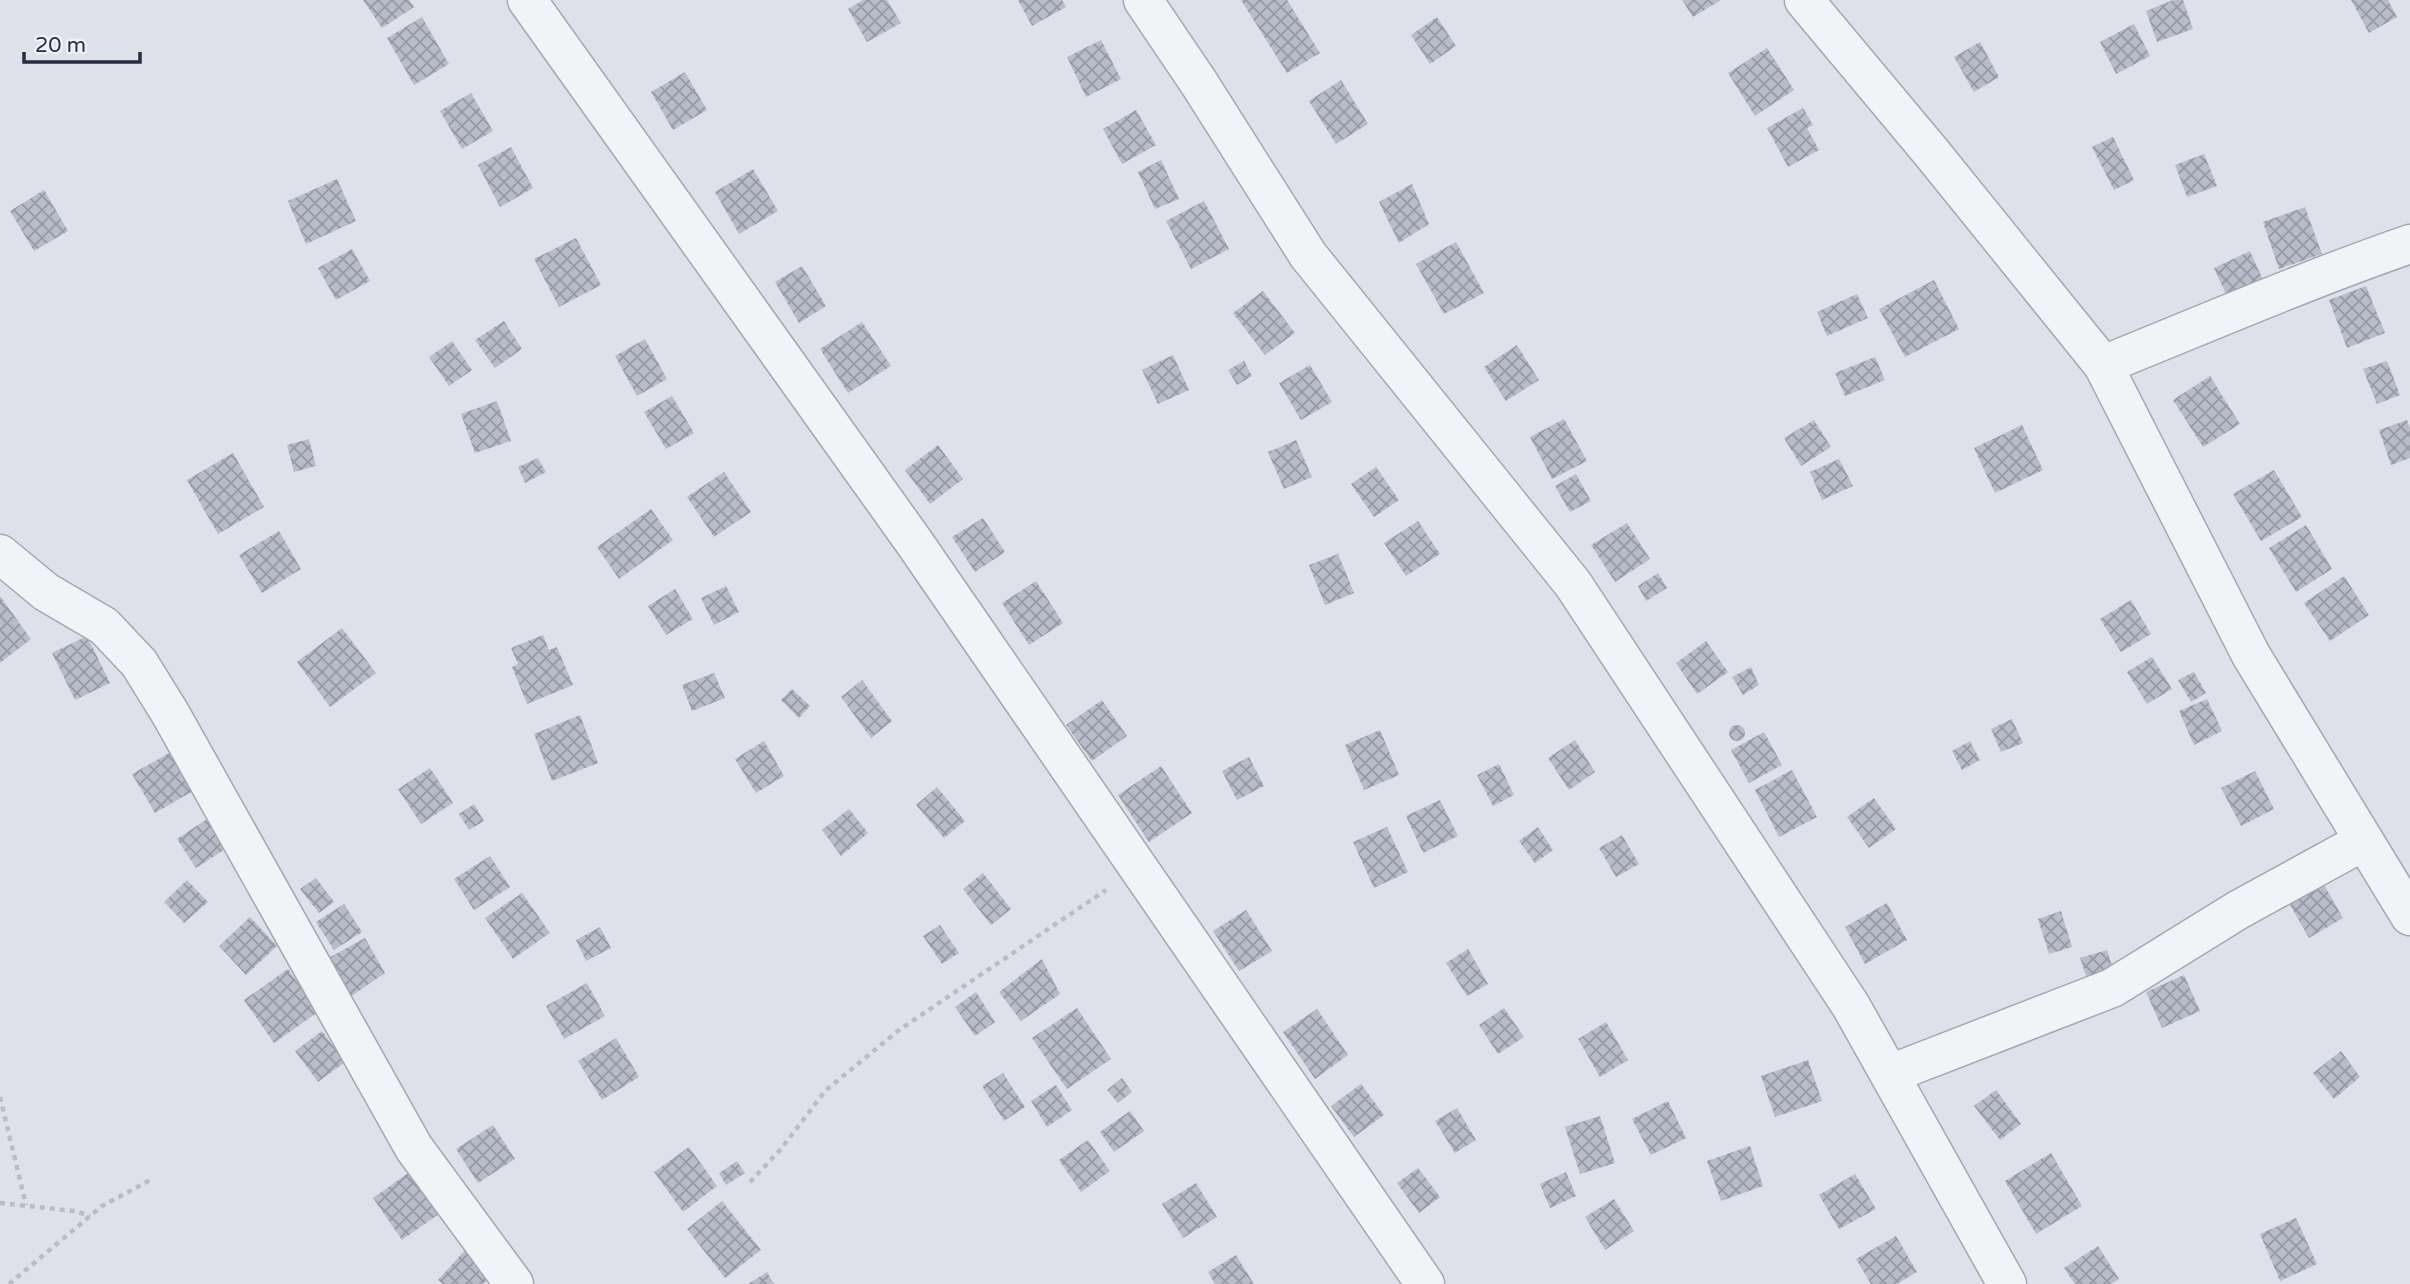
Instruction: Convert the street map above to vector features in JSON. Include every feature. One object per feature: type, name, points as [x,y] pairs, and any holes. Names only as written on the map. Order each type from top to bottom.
[{"type":"street","points":[[527,0],[914,542],[1425,1284]]},
{"type":"street","points":[[1143,0],[1308,255],[1573,584],[1851,1006],[2007,1284]]},
{"type":"street","points":[[1804,0],[2103,365],[2251,655],[2410,916]]},
{"type":"street","points":[[2103,365],[2331,271],[2410,244]]},
{"type":"street","points":[[0,554],[46,592],[104,626],[139,663],[170,713],[414,1148],[514,1284]]},
{"type":"street","points":[[1890,1074],[2112,988],[2238,910],[2364,841]]},
{"type":"path","points":[[750,1182],[781,1149],[825,1091],[899,1030],[1138,867]]},
{"type":"path","points":[[0,1097],[26,1205]]},
{"type":"path","points":[[9,1284],[102,1206],[152,1179]]},
{"type":"path","points":[[0,1203],[75,1211],[90,1216]]},
{"type":"building","points":[[363,0],[409,0],[414,7],[382,28]]},
{"type":"building","points":[[863,0],[887,0],[901,23],[867,42],[848,9]]},
{"type":"building","points":[[1018,0],[1062,0],[1066,7],[1032,26]]},
{"type":"building","points":[[1241,0],[1287,0],[1320,53],[1287,73]]},
{"type":"building","points":[[1682,0],[1721,0],[1693,17]]},
{"type":"building","points":[[2173,0],[2183,0],[2193,29],[2157,42],[2146,11]]},
{"type":"building","points":[[2351,0],[2388,0],[2397,17],[2369,33]]},
{"type":"building","points":[[422,17],[449,64],[414,85],[387,38]]},
{"type":"building","points":[[1437,17],[1456,46],[1430,64],[1411,35]]},
{"type":"building","points":[[2134,24],[2150,56],[2116,74],[2100,42]]},
{"type":"building","points":[[1101,40],[1121,79],[1086,97],[1067,57]]},
{"type":"building","points":[[1980,42],[1999,77],[1974,92],[1954,57]]},
{"type":"building","points":[[1767,48],[1794,90],[1755,116],[1728,73]]},
{"type":"building","points":[[685,72],[707,110],[673,130],[651,92]]},
{"type":"building","points":[[1341,80],[1368,124],[1336,144],[1309,101]]},
{"type":"building","points":[[471,93],[493,131],[462,149],[440,111]]},
{"type":"building","points":[[1803,108],[1813,125],[1807,128],[1819,150],[1788,167],[1767,128]]},
{"type":"building","points":[[1136,110],[1156,145],[1122,164],[1103,129]]},
{"type":"building","points":[[2113,137],[2134,180],[2114,190],[2092,147]]},
{"type":"building","points":[[511,147],[533,188],[500,207],[478,165]]},
{"type":"building","points":[[2204,154],[2217,186],[2187,197],[2175,165]]},
{"type":"building","points":[[1161,160],[1179,199],[1155,209],[1138,172]]},
{"type":"building","points":[[753,169],[778,211],[739,234],[715,192]]},
{"type":"building","points":[[337,179],[356,221],[306,244],[288,201]]},
{"type":"building","points":[[1412,184],[1429,224],[1399,243],[1379,202]]},
{"type":"building","points":[[44,190],[68,231],[34,251],[10,211]]},
{"type":"building","points":[[1204,201],[1229,249],[1191,269],[1166,221]]},
{"type":"building","points":[[2305,207],[2322,254],[2279,269],[2263,222]]},
{"type":"building","points":[[576,238],[601,285],[559,307],[534,259]]},
{"type":"building","points":[[1456,242],[1484,293],[1444,314],[1416,264]]},
{"type":"building","points":[[352,249],[370,281],[336,300],[318,268]]},
{"type":"building","points":[[2250,251],[2263,280],[2227,296],[2214,268]]},
{"type":"building","points":[[802,266],[826,306],[799,323],[775,282]]},
{"type":"building","points":[[1934,280],[1959,329],[1905,357],[1879,309]]},
{"type":"building","points":[[2366,286],[2385,333],[2347,348],[2329,300]]},
{"type":"building","points":[[1263,291],[1295,333],[1265,355],[1233,313]]},
{"type":"building","points":[[1857,294],[1868,318],[1827,336],[1817,312]]},
{"type":"building","points":[[504,321],[522,349],[495,368],[475,340]]},
{"type":"building","points":[[862,322],[891,366],[848,393],[820,349]]},
{"type":"building","points":[[645,339],[667,379],[637,396],[615,356]]},
{"type":"building","points":[[452,341],[472,370],[449,386],[429,357]]},
{"type":"building","points":[[1517,345],[1539,380],[1506,401],[1484,367]]},
{"type":"building","points":[[1173,355],[1189,390],[1158,404],[1142,370]]},
{"type":"building","points":[[1875,357],[1885,380],[1845,396],[1835,373]]},
{"type":"building","points":[[1244,361],[1252,376],[1237,385],[1228,370]]},
{"type":"building","points":[[2387,361],[2400,395],[2377,404],[2363,369]]},
{"type":"building","points":[[1310,365],[1332,402],[1301,420],[1279,383]]},
{"type":"building","points":[[2210,376],[2240,424],[2203,447],[2173,400]]},
{"type":"building","points":[[672,396],[694,433],[666,449],[644,412]]},
{"type":"building","points":[[497,401],[511,441],[475,453],[461,414]]},
{"type":"building","points":[[1564,419],[1587,461],[1552,479],[1530,437]]},
{"type":"building","points":[[1814,420],[1831,447],[1801,466],[1784,438]]},
{"type":"building","points":[[2407,420],[2410,428],[2410,458],[2391,465],[2379,430]]},
{"type":"building","points":[[2022,425],[2043,470],[1995,493],[1974,448]]},
{"type":"building","points":[[309,439],[316,466],[294,472],[287,445]]},
{"type":"building","points":[[1296,440],[1312,477],[1284,489],[1268,452]]},
{"type":"building","points":[[938,445],[963,479],[930,504],[905,470]]},
{"type":"building","points":[[233,453],[264,507],[218,534],[187,480]]},
{"type":"building","points":[[538,458],[546,472],[525,483],[518,467]]},
{"type":"building","points":[[1839,459],[1853,486],[1822,500],[1810,472]]},
{"type":"building","points":[[1376,467],[1399,500],[1374,517],[1351,484]]},
{"type":"building","points":[[2274,470],[2302,517],[2261,541],[2233,494]]},
{"type":"building","points":[[724,472],[751,512],[714,537],[687,497]]},
{"type":"building","points":[[1576,474],[1591,501],[1570,512],[1555,486]]},
{"type":"building","points":[[651,509],[673,540],[619,579],[597,547]]},
{"type":"building","points":[[983,518],[1005,552],[975,572],[952,537]]},
{"type":"building","points":[[1418,521],[1440,554],[1406,576],[1384,543]]},
{"type":"building","points":[[1627,523],[1650,559],[1615,582],[1591,545]]},
{"type":"building","points":[[2306,525],[2332,569],[2296,592],[2269,548]]},
{"type":"building","points":[[279,531],[301,569],[262,593],[239,555]]},
{"type":"building","points":[[1338,554],[1354,593],[1325,605],[1309,565]]},
{"type":"building","points":[[1658,573],[1667,588],[1646,601],[1638,586]]},
{"type":"building","points":[[2344,576],[2369,615],[2330,641],[2304,603]]},
{"type":"building","points":[[1036,581],[1063,623],[1029,645],[1002,603]]},
{"type":"building","points":[[726,586],[739,612],[714,625],[701,598]]},
{"type":"building","points":[[675,589],[693,619],[666,635],[648,606]]},
{"type":"building","points":[[0,596],[31,639],[0,663]]},
{"type":"building","points":[[2131,600],[2151,634],[2121,652],[2100,619]]},
{"type":"building","points":[[342,628],[376,673],[330,707],[297,662]]},
{"type":"building","points":[[543,635],[549,650],[557,647],[573,685],[527,704],[512,667],[518,664],[511,648]]},
{"type":"building","points":[[87,636],[110,683],[75,700],[52,653]]},
{"type":"building","points":[[1706,641],[1728,672],[1697,694],[1676,663]]},
{"type":"building","points":[[2152,657],[2172,689],[2147,704],[2127,672]]},
{"type":"building","points":[[1751,667],[1759,685],[1743,695],[1732,677]]},
{"type":"building","points":[[2194,672],[2206,693],[2191,702],[2178,680]]},
{"type":"building","points":[[714,673],[725,698],[692,711],[682,685]]},
{"type":"building","points":[[862,680],[892,721],[871,738],[841,697]]},
{"type":"building","points":[[792,689],[810,706],[799,718],[781,700]]},
{"type":"building","points":[[2207,699],[2222,731],[2194,745],[2179,711]]},
{"type":"building","points":[[1102,700],[1127,736],[1092,761],[1066,725]]},
{"type":"building","points":[[580,715],[598,763],[552,781],[534,734]]},
{"type":"building","points":[[2012,719],[2023,743],[2001,752],[1991,729]]},
{"type":"building","points":[[1737,725],[1743,727],[1743,739],[1737,741],[1731,739],[1729,733],[1731,727]]},
{"type":"building","points":[[1380,730],[1399,775],[1364,790],[1345,745]]},
{"type":"building","points":[[1764,732],[1782,765],[1749,783],[1731,750]]},
{"type":"building","points":[[1575,740],[1595,772],[1569,790],[1548,758]]},
{"type":"building","points":[[764,741],[784,776],[756,793],[735,759]]},
{"type":"building","points":[[1970,741],[1980,760],[1962,770],[1952,751]]},
{"type":"building","points":[[171,752],[193,791],[155,813],[132,774]]},
{"type":"building","points":[[1249,757],[1264,786],[1237,800],[1222,771]]},
{"type":"building","points":[[1499,764],[1514,795],[1493,806],[1477,775]]},
{"type":"building","points":[[1161,766],[1192,813],[1149,842],[1118,795]]},
{"type":"building","points":[[430,768],[453,803],[421,824],[398,789]]},
{"type":"building","points":[[1792,770],[1817,817],[1779,837],[1755,790]]},
{"type":"building","points":[[2255,771],[2274,809],[2241,826],[2221,788]]},
{"type":"building","points":[[937,787],[965,821],[944,838],[916,805]]},
{"type":"building","points":[[1874,798],[1896,829],[1869,848],[1847,817]]},
{"type":"building","points":[[1440,800],[1458,836],[1423,853],[1406,816]]},
{"type":"building","points":[[474,804],[484,821],[469,830],[459,814]]},
{"type":"building","points":[[849,809],[868,833],[841,856],[822,830]]},
{"type":"building","points":[[207,819],[227,848],[196,868],[177,839]]},
{"type":"building","points":[[1387,827],[1408,872],[1374,888],[1353,842]]},
{"type":"building","points":[[1538,827],[1553,850],[1535,863],[1519,841]]},
{"type":"building","points":[[1622,835],[1639,864],[1616,877],[1599,848]]},
{"type":"building","points":[[490,856],[510,887],[474,910],[454,879]]},
{"type":"building","points":[[983,873],[1011,909],[991,925],[963,889]]},
{"type":"building","points":[[316,878],[334,902],[319,913],[300,889]]},
{"type":"building","points":[[187,880],[208,902],[184,923],[164,902]]},
{"type":"building","points":[[2323,883],[2343,918],[2309,938],[2289,903]]},
{"type":"building","points":[[522,893],[550,933],[513,959],[485,918]]},
{"type":"building","points":[[1887,903],[1907,940],[1865,964],[1845,927]]},
{"type":"building","points":[[344,904],[362,932],[334,950],[316,922]]},
{"type":"building","points":[[1246,910],[1272,951],[1239,971],[1213,931]]},
{"type":"building","points":[[2061,911],[2072,947],[2049,954],[2038,919]]},
{"type":"building","points":[[250,917],[277,946],[246,975],[219,946]]},
{"type":"building","points":[[940,925],[959,953],[942,964],[923,936]]},
{"type":"building","points":[[600,927],[611,948],[586,961],[576,940]]},
{"type":"building","points":[[365,938],[385,973],[350,997],[330,957]]},
{"type":"building","points":[[1468,949],[1488,984],[1467,996],[1446,963]]},
{"type":"building","points":[[2107,950],[2116,978],[2090,987],[2080,958]]},
{"type":"building","points":[[1042,959],[1060,994],[1021,1021],[999,992]]},
{"type":"building","points":[[288,969],[318,1012],[274,1043],[244,1000]]},
{"type":"building","points":[[2184,975],[2200,1011],[2162,1028],[2146,992]]},
{"type":"building","points":[[587,983],[605,1016],[564,1039],[546,1006]]},
{"type":"building","points":[[976,992],[995,1022],[975,1036],[955,1007]]},
{"type":"building","points":[[1077,1008],[1111,1059],[1067,1089],[1032,1038]]},
{"type":"building","points":[[1504,1008],[1524,1037],[1498,1054],[1479,1025]]},
{"type":"building","points":[[1317,1009],[1348,1055],[1315,1079],[1283,1032]]},
{"type":"building","points":[[1606,1022],[1628,1060],[1600,1077],[1578,1039]]},
{"type":"building","points":[[322,1031],[345,1062],[318,1082],[295,1051]]},
{"type":"building","points":[[616,1038],[639,1077],[602,1100],[578,1061]]},
{"type":"building","points":[[2341,1051],[2360,1077],[2334,1099],[2313,1073]]},
{"type":"building","points":[[1808,1060],[1822,1101],[1775,1117],[1761,1076]]},
{"type":"building","points":[[1003,1073],[1025,1107],[1004,1121],[982,1086]]},
{"type":"building","points":[[1122,1078],[1132,1092],[1118,1103],[1107,1090]]},
{"type":"building","points":[[1361,1084],[1384,1115],[1354,1137],[1331,1106]]},
{"type":"building","points":[[1056,1085],[1072,1110],[1047,1127],[1031,1101]]},
{"type":"building","points":[[1996,1090],[2021,1124],[2000,1140],[1974,1106]]},
{"type":"building","points":[[1668,1101],[1686,1138],[1651,1155],[1632,1119]]},
{"type":"building","points":[[1457,1108],[1476,1140],[1455,1153],[1435,1121]]},
{"type":"building","points":[[1130,1111],[1144,1131],[1114,1152],[1100,1132]]},
{"type":"building","points":[[1600,1116],[1615,1163],[1580,1174],[1565,1127]]},
{"type":"building","points":[[493,1125],[515,1159],[478,1183],[456,1149]]},
{"type":"building","points":[[1088,1140],[1110,1171],[1081,1192],[1059,1160]]},
{"type":"building","points":[[1750,1146],[1763,1186],[1721,1201],[1707,1161]]},
{"type":"building","points":[[689,1147],[717,1186],[683,1212],[654,1172]]},
{"type":"building","points":[[2051,1153],[2082,1206],[2036,1234],[2005,1181]]},
{"type":"building","points":[[737,1161],[745,1173],[726,1185],[719,1173]]},
{"type":"building","points":[[1418,1168],[1440,1197],[1419,1213],[1397,1183]]},
{"type":"building","points":[[414,1169],[443,1211],[402,1240],[373,1198]]},
{"type":"building","points":[[1566,1172],[1576,1196],[1550,1208],[1540,1184]]},
{"type":"building","points":[[1855,1174],[1876,1209],[1839,1229],[1819,1195]]},
{"type":"building","points":[[1196,1183],[1217,1217],[1183,1238],[1162,1204]]},
{"type":"building","points":[[1614,1199],[1634,1231],[1605,1250],[1585,1217]]},
{"type":"building","points":[[722,1201],[761,1250],[725,1278],[687,1229]]},
{"type":"building","points":[[2296,1218],[2317,1264],[2280,1281],[2260,1234]]},
{"type":"building","points":[[1896,1236],[1917,1272],[1897,1284],[1871,1284],[1856,1259]]},
{"type":"building","points":[[2098,1246],[2119,1279],[2111,1284],[2075,1284],[2064,1268]]},
{"type":"building","points":[[466,1249],[493,1274],[483,1284],[443,1284],[438,1280]]},
{"type":"building","points":[[1236,1255],[1254,1284],[1215,1284],[1208,1272]]},
{"type":"building","points":[[767,1272],[774,1284],[748,1284]]}]
